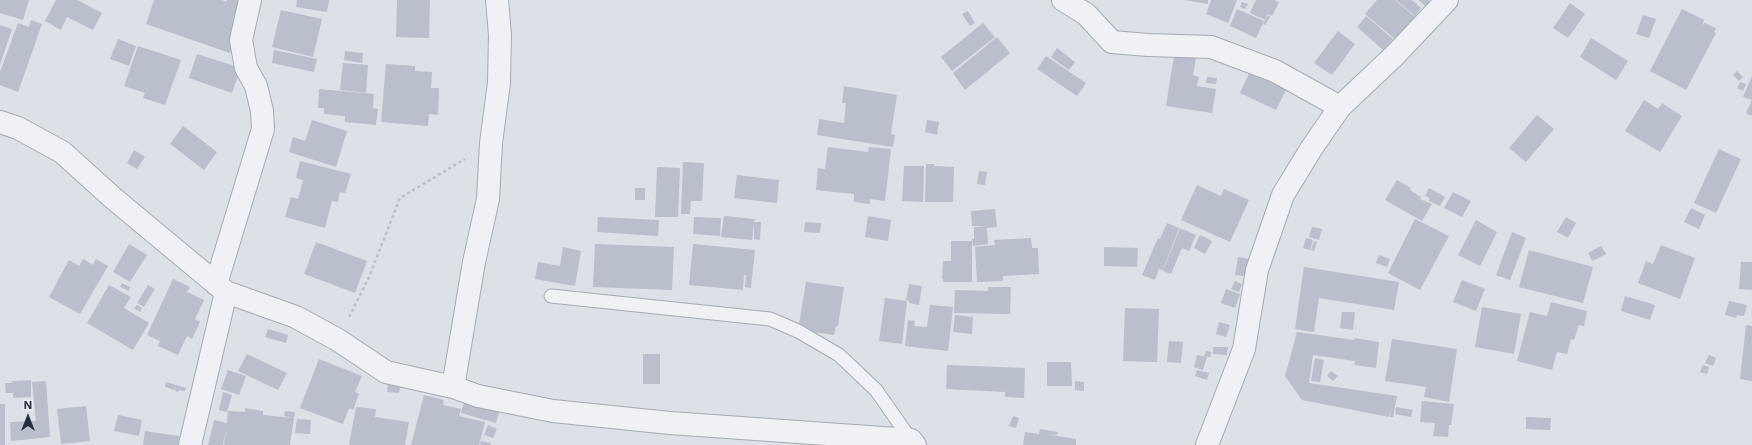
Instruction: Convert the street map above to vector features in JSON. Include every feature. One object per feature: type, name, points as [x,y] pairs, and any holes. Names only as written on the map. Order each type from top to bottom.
[{"type":"street","points":[[190,445],[221,288],[263,129],[262,111],[256,86],[246,68],[241,40],[250,0]]},
{"type":"street","points":[[454,387],[474,262],[488,199],[491,143],[500,83],[500,35],[497,0]]},
{"type":"street","points":[[1063,0],[1086,14],[1112,42],[1211,47],[1275,71],[1340,107]]},
{"type":"street","points":[[1207,445],[1244,349],[1257,270],[1283,195],[1311,149],[1340,107],[1395,55],[1447,0]]},
{"type":"street","points":[[0,122],[18,128],[62,152],[113,198],[221,288],[296,317],[338,340],[386,372],[454,387],[478,396],[553,411],[670,423],[913,443]]},
{"type":"lane","points":[[551,296],[770,319],[798,331],[838,355],[876,390],[913,443]]},
{"type":"path","points":[[338,340],[369,278],[400,198],[491,143]]},
{"type":"building","points":[[0,0],[29,0],[23,20],[0,13]]},
{"type":"building","points":[[56,0],[77,0],[102,13],[93,30],[67,17],[61,30],[45,21]]},
{"type":"building","points":[[154,0],[222,0],[226,2],[227,0],[248,0],[230,53],[146,24]]},
{"type":"building","points":[[297,0],[329,0],[327,12],[296,7]]},
{"type":"building","points":[[397,0],[430,0],[429,38],[396,37]]},
{"type":"building","points":[[1185,0],[1208,0],[1208,4]]},
{"type":"building","points":[[1211,0],[1237,0],[1228,23],[1206,14]]},
{"type":"building","points":[[1256,0],[1274,0],[1279,2],[1272,16],[1267,14],[1265,20],[1250,13]]},
{"type":"building","points":[[1377,0],[1395,0],[1415,17],[1395,39],[1365,14]]},
{"type":"building","points":[[1396,0],[1412,0],[1421,8],[1415,16]]},
{"type":"building","points":[[1418,0],[1428,0],[1432,3],[1428,8]]},
{"type":"building","points":[[1242,2],[1248,4],[1245,9],[1240,7]]},
{"type":"building","points":[[1570,3],[1585,14],[1568,38],[1553,28]]},
{"type":"building","points":[[1237,9],[1264,21],[1256,38],[1230,26]]},
{"type":"building","points":[[1682,9],[1704,20],[1702,26],[1704,23],[1716,28],[1714,32],[1716,33],[1686,90],[1650,71]]},
{"type":"building","points":[[281,10],[322,19],[313,57],[272,47]]},
{"type":"building","points":[[968,11],[975,23],[970,26],[962,14]]},
{"type":"building","points":[[1268,15],[1270,17],[1265,25],[1263,24]]},
{"type":"building","points":[[1643,15],[1656,19],[1649,38],[1636,34]]},
{"type":"building","points":[[1366,16],[1393,39],[1383,50],[1357,27]]},
{"type":"building","points":[[31,20],[42,24],[18,92],[0,85],[0,72],[18,23],[29,27]]},
{"type":"building","points":[[983,23],[995,37],[952,71],[941,57]]},
{"type":"building","points":[[0,25],[12,29],[0,65]]},
{"type":"building","points":[[1338,31],[1355,44],[1332,75],[1314,63]]},
{"type":"building","points":[[997,37],[1010,53],[965,90],[953,73]]},
{"type":"building","points":[[1591,38],[1628,61],[1616,80],[1580,57]]},
{"type":"building","points":[[118,39],[136,46],[129,66],[110,59]]},
{"type":"building","points":[[138,46],[181,60],[165,105],[143,98],[145,93],[124,86]]},
{"type":"building","points":[[1057,48],[1075,62],[1069,70],[1051,57]]},
{"type":"building","points":[[1175,49],[1197,53],[1193,75],[1199,77],[1197,86],[1216,89],[1212,113],[1166,106]]},
{"type":"building","points":[[274,50],[317,59],[314,72],[272,63]]},
{"type":"building","points":[[345,51],[363,53],[362,63],[344,60]]},
{"type":"building","points":[[197,54],[241,68],[232,93],[189,78]]},
{"type":"building","points":[[1046,56],[1086,83],[1077,96],[1037,69]]},
{"type":"building","points":[[343,63],[368,65],[366,93],[340,90]]},
{"type":"building","points":[[386,64],[415,66],[415,71],[432,72],[431,88],[439,88],[438,115],[429,114],[428,126],[381,122]]},
{"type":"building","points":[[1250,71],[1287,88],[1276,110],[1240,93]]},
{"type":"building","points":[[1737,71],[1743,77],[1739,81],[1733,75]]},
{"type":"building","points":[[1752,76],[1752,100],[1743,97]]},
{"type":"building","points":[[1207,77],[1217,78],[1216,84],[1206,83]]},
{"type":"building","points":[[1740,82],[1746,84],[1743,91],[1737,88]]},
{"type":"building","points":[[844,86],[897,95],[891,134],[895,135],[893,147],[817,135],[819,119],[844,123],[846,103],[842,103]]},
{"type":"building","points":[[319,89],[374,94],[373,108],[378,109],[376,125],[345,122],[345,116],[324,114],[324,108],[318,108]]},
{"type":"building","points":[[1644,100],[1658,109],[1662,103],[1682,116],[1660,152],[1625,131]]},
{"type":"building","points":[[1752,100],[1752,116],[1746,113]]},
{"type":"building","points":[[1537,115],[1554,129],[1526,162],[1509,148]]},
{"type":"building","points":[[312,120],[347,131],[336,167],[289,152],[293,137],[305,141]]},
{"type":"building","points":[[927,120],[939,122],[937,135],[925,132]]},
{"type":"building","points":[[183,126],[217,152],[204,170],[170,144]]},
{"type":"building","points":[[828,147],[868,152],[869,147],[891,149],[885,201],[870,199],[870,204],[854,202],[854,194],[816,190],[818,168],[825,169]]},
{"type":"building","points":[[1719,149],[1741,159],[1716,213],[1694,203]]},
{"type":"building","points":[[134,150],[145,157],[137,169],[127,163]]},
{"type":"building","points":[[300,161],[351,174],[345,193],[340,192],[338,202],[332,201],[325,228],[285,217],[291,197],[298,199],[303,180],[296,178]]},
{"type":"building","points":[[683,162],[704,163],[702,201],[691,201],[690,214],[681,214]]},
{"type":"building","points":[[926,164],[954,167],[953,202],[925,202]]},
{"type":"building","points":[[904,166],[924,166],[923,202],[902,201]]},
{"type":"building","points":[[657,167],[680,168],[678,217],[655,217]]},
{"type":"building","points":[[979,171],[987,172],[985,185],[977,184]]},
{"type":"building","points":[[737,175],[779,180],[777,203],[734,198]]},
{"type":"building","points":[[1397,180],[1411,188],[1410,190],[1421,197],[1420,199],[1432,204],[1422,221],[1385,200]]},
{"type":"building","points":[[1197,185],[1221,196],[1224,189],[1249,200],[1230,242],[1181,220]]},
{"type":"building","points":[[635,188],[645,188],[645,200],[635,200]]},
{"type":"building","points":[[1429,188],[1445,197],[1440,206],[1429,201],[1430,198],[1425,196]]},
{"type":"building","points":[[1453,192],[1471,201],[1462,217],[1444,208]]},
{"type":"building","points":[[1691,208],[1705,215],[1699,229],[1684,222]]},
{"type":"building","points":[[995,209],[997,227],[987,228],[988,244],[973,246],[972,239],[974,239],[974,227],[987,226],[972,226],[971,211]]},
{"type":"building","points":[[724,216],[755,219],[754,222],[761,222],[760,240],[754,239],[754,223],[752,240],[721,237]]},
{"type":"building","points":[[868,216],[891,220],[888,241],[865,237]]},
{"type":"building","points":[[598,217],[659,220],[658,236],[597,232]]},
{"type":"building","points":[[694,217],[721,218],[720,236],[693,234]]},
{"type":"building","points":[[1566,217],[1576,223],[1568,238],[1557,232]]},
{"type":"building","points":[[1415,219],[1449,236],[1420,290],[1388,273]]},
{"type":"building","points":[[1476,220],[1497,232],[1480,266],[1458,255]]},
{"type":"building","points":[[805,222],[821,223],[820,233],[804,232]]},
{"type":"building","points":[[1167,223],[1179,228],[1163,270],[1159,269],[1155,280],[1142,275],[1158,238],[1160,239]]},
{"type":"building","points":[[1312,227],[1322,229],[1319,240],[1309,237]]},
{"type":"building","points":[[1180,228],[1196,235],[1189,251],[1182,248],[1171,274],[1163,271]]},
{"type":"building","points":[[1512,232],[1526,238],[1510,280],[1496,275]]},
{"type":"building","points":[[1200,235],[1212,241],[1205,254],[1194,248]]},
{"type":"building","points":[[1031,238],[1032,248],[1038,248],[1039,274],[1003,276],[1003,281],[977,282],[975,247],[995,245],[994,240]]},
{"type":"building","points":[[1306,238],[1313,240],[1310,250],[1303,248]]},
{"type":"building","points":[[951,241],[972,241],[972,282],[943,282],[943,261],[951,261]]},
{"type":"building","points":[[1314,241],[1317,242],[1314,251],[1311,250]]},
{"type":"building","points":[[316,242],[367,261],[355,293],[304,274]]},
{"type":"building","points":[[129,244],[147,255],[130,282],[113,272]]},
{"type":"building","points":[[595,244],[674,247],[672,290],[593,287]]},
{"type":"building","points":[[693,244],[755,250],[751,288],[745,287],[746,275],[744,275],[743,290],[689,285]]},
{"type":"building","points":[[1661,245],[1695,258],[1680,299],[1638,283],[1646,261],[1653,264]]},
{"type":"building","points":[[1601,246],[1606,254],[1592,261],[1588,253]]},
{"type":"building","points":[[563,247],[581,251],[575,286],[535,279],[538,262],[560,266]]},
{"type":"building","points":[[1104,247],[1138,248],[1137,267],[1104,266]]},
{"type":"building","points":[[1529,250],[1593,267],[1583,303],[1519,287]]},
{"type":"building","points":[[1379,255],[1390,259],[1387,267],[1376,263]]},
{"type":"building","points":[[1238,257],[1254,260],[1250,277],[1235,275]]},
{"type":"building","points":[[83,259],[93,265],[96,259],[108,266],[80,314],[49,297],[69,260],[79,266]]},
{"type":"building","points":[[1741,262],[1752,262],[1752,290],[1739,289]]},
{"type":"building","points":[[1304,267],[1399,282],[1394,310],[1319,298],[1314,332],[1295,329]]},
{"type":"building","points":[[173,279],[190,287],[187,292],[204,300],[195,319],[200,322],[192,339],[187,336],[178,355],[158,346],[160,341],[147,335]]},
{"type":"building","points":[[1462,280],[1485,289],[1476,311],[1453,302]]},
{"type":"building","points":[[1235,281],[1242,284],[1239,292],[1231,289]]},
{"type":"building","points":[[806,282],[844,287],[838,326],[836,326],[834,335],[798,330]]},
{"type":"building","points":[[122,283],[130,287],[129,291],[120,287]]},
{"type":"building","points":[[909,284],[922,286],[919,305],[909,303],[909,301],[906,300]]},
{"type":"building","points":[[109,285],[131,297],[124,308],[149,323],[133,350],[87,323]]},
{"type":"building","points":[[148,285],[155,289],[144,307],[137,303]]},
{"type":"building","points":[[988,287],[1011,287],[1010,314],[954,313],[955,290],[988,291]]},
{"type":"building","points":[[1226,289],[1240,294],[1235,308],[1221,303]]},
{"type":"building","points":[[1625,296],[1655,305],[1650,320],[1621,311]]},
{"type":"building","points":[[885,298],[907,301],[902,344],[879,341]]},
{"type":"building","points":[[1729,301],[1747,305],[1744,316],[1737,315],[1736,318],[1725,315]]},
{"type":"building","points":[[1551,302],[1587,311],[1584,326],[1579,325],[1574,340],[1571,339],[1567,354],[1557,352],[1552,370],[1517,361],[1530,312],[1547,316]]},
{"type":"building","points":[[137,305],[142,308],[140,312],[134,308]]},
{"type":"building","points":[[930,305],[953,307],[948,351],[905,346],[908,320],[915,321],[914,326],[927,327]]},
{"type":"building","points":[[1482,307],[1521,314],[1514,354],[1475,347]]},
{"type":"building","points":[[1125,308],[1159,309],[1157,362],[1123,361]]},
{"type":"building","points":[[1342,312],[1355,312],[1353,330],[1340,328]]},
{"type":"building","points":[[955,315],[973,317],[972,334],[953,332]]},
{"type":"building","points":[[1219,322],[1230,325],[1226,337],[1216,334]]},
{"type":"building","points":[[1746,325],[1752,326],[1752,381],[1740,379]]},
{"type":"building","points":[[268,329],[288,335],[286,343],[265,337]]},
{"type":"building","points":[[1297,332],[1379,342],[1376,368],[1354,365],[1355,361],[1313,355],[1309,383],[1397,396],[1393,417],[1390,417],[1391,408],[1389,417],[1302,400],[1285,376]]},
{"type":"building","points":[[1392,339],[1457,349],[1449,402],[1424,397],[1426,387],[1385,381]]},
{"type":"building","points":[[1169,341],[1183,342],[1181,363],[1167,362]]},
{"type":"building","points":[[1213,347],[1228,347],[1227,355],[1213,354]]},
{"type":"building","points":[[1206,351],[1212,352],[1210,357],[1204,356]]},
{"type":"building","points":[[247,354],[287,373],[278,390],[238,371]]},
{"type":"building","points":[[643,354],[660,354],[660,384],[643,384]]},
{"type":"building","points":[[1197,355],[1207,357],[1203,370],[1194,367]]},
{"type":"building","points":[[1709,355],[1716,358],[1713,366],[1705,363]]},
{"type":"building","points":[[1315,358],[1324,360],[1320,382],[1311,381]]},
{"type":"building","points":[[319,359],[362,376],[355,392],[359,394],[353,410],[349,408],[343,424],[300,408]]},
{"type":"building","points":[[1047,362],[1071,362],[1072,386],[1047,386]]},
{"type":"building","points":[[947,365],[1025,368],[1024,398],[1005,397],[1005,392],[946,389]]},
{"type":"building","points":[[1703,365],[1709,367],[1707,374],[1700,372]]},
{"type":"building","points":[[228,370],[246,376],[239,395],[221,389]]},
{"type":"building","points":[[1197,370],[1209,373],[1207,380],[1195,376]]},
{"type":"building","points":[[1331,371],[1338,376],[1333,381],[1327,376]]},
{"type":"building","points":[[31,380],[31,397],[13,398],[13,393],[6,393],[5,383]]},
{"type":"building","points":[[46,381],[50,437],[11,441],[10,422],[36,421],[32,382]]},
{"type":"building","points":[[1075,381],[1084,382],[1084,391],[1075,390]]},
{"type":"building","points":[[166,382],[176,385],[174,390],[165,387]]},
{"type":"building","points":[[388,382],[401,383],[399,393],[387,392]]},
{"type":"building","points":[[176,385],[186,388],[185,391],[175,391]]},
{"type":"building","points":[[223,392],[232,395],[227,412],[219,410]]},
{"type":"building","points":[[424,395],[444,400],[443,405],[461,409],[459,416],[485,422],[479,445],[411,445]]},
{"type":"building","points":[[466,395],[501,405],[496,423],[461,413]]},
{"type":"building","points":[[1422,401],[1454,404],[1448,437],[1433,436],[1435,423],[1420,422]]},
{"type":"building","points":[[0,404],[5,404],[5,445],[0,445]]},
{"type":"building","points":[[86,406],[90,441],[61,444],[57,409]]},
{"type":"building","points":[[356,407],[376,409],[375,417],[409,422],[405,445],[349,445]]},
{"type":"building","points":[[1396,407],[1413,410],[1411,417],[1395,414]]},
{"type":"building","points":[[245,408],[263,411],[263,415],[294,418],[290,445],[224,445],[226,429],[223,445],[208,445],[214,420],[227,423],[228,411],[245,412]]},
{"type":"building","points":[[285,411],[295,412],[294,418],[284,416]]},
{"type":"building","points":[[118,415],[142,420],[139,436],[114,431]]},
{"type":"building","points":[[1013,416],[1019,418],[1016,428],[1009,426]]},
{"type":"building","points":[[1526,417],[1551,418],[1550,430],[1526,429]]},
{"type":"building","points":[[297,419],[311,420],[310,434],[295,433]]},
{"type":"building","points":[[488,425],[497,429],[493,438],[484,435]]},
{"type":"building","points":[[1040,429],[1058,432],[1057,435],[1045,434],[1076,439],[1076,445],[1023,445],[1025,432],[1039,434]]},
{"type":"building","points":[[145,431],[179,436],[178,445],[143,445]]},
{"type":"building","points":[[481,441],[491,443],[490,445],[480,445]]}]
